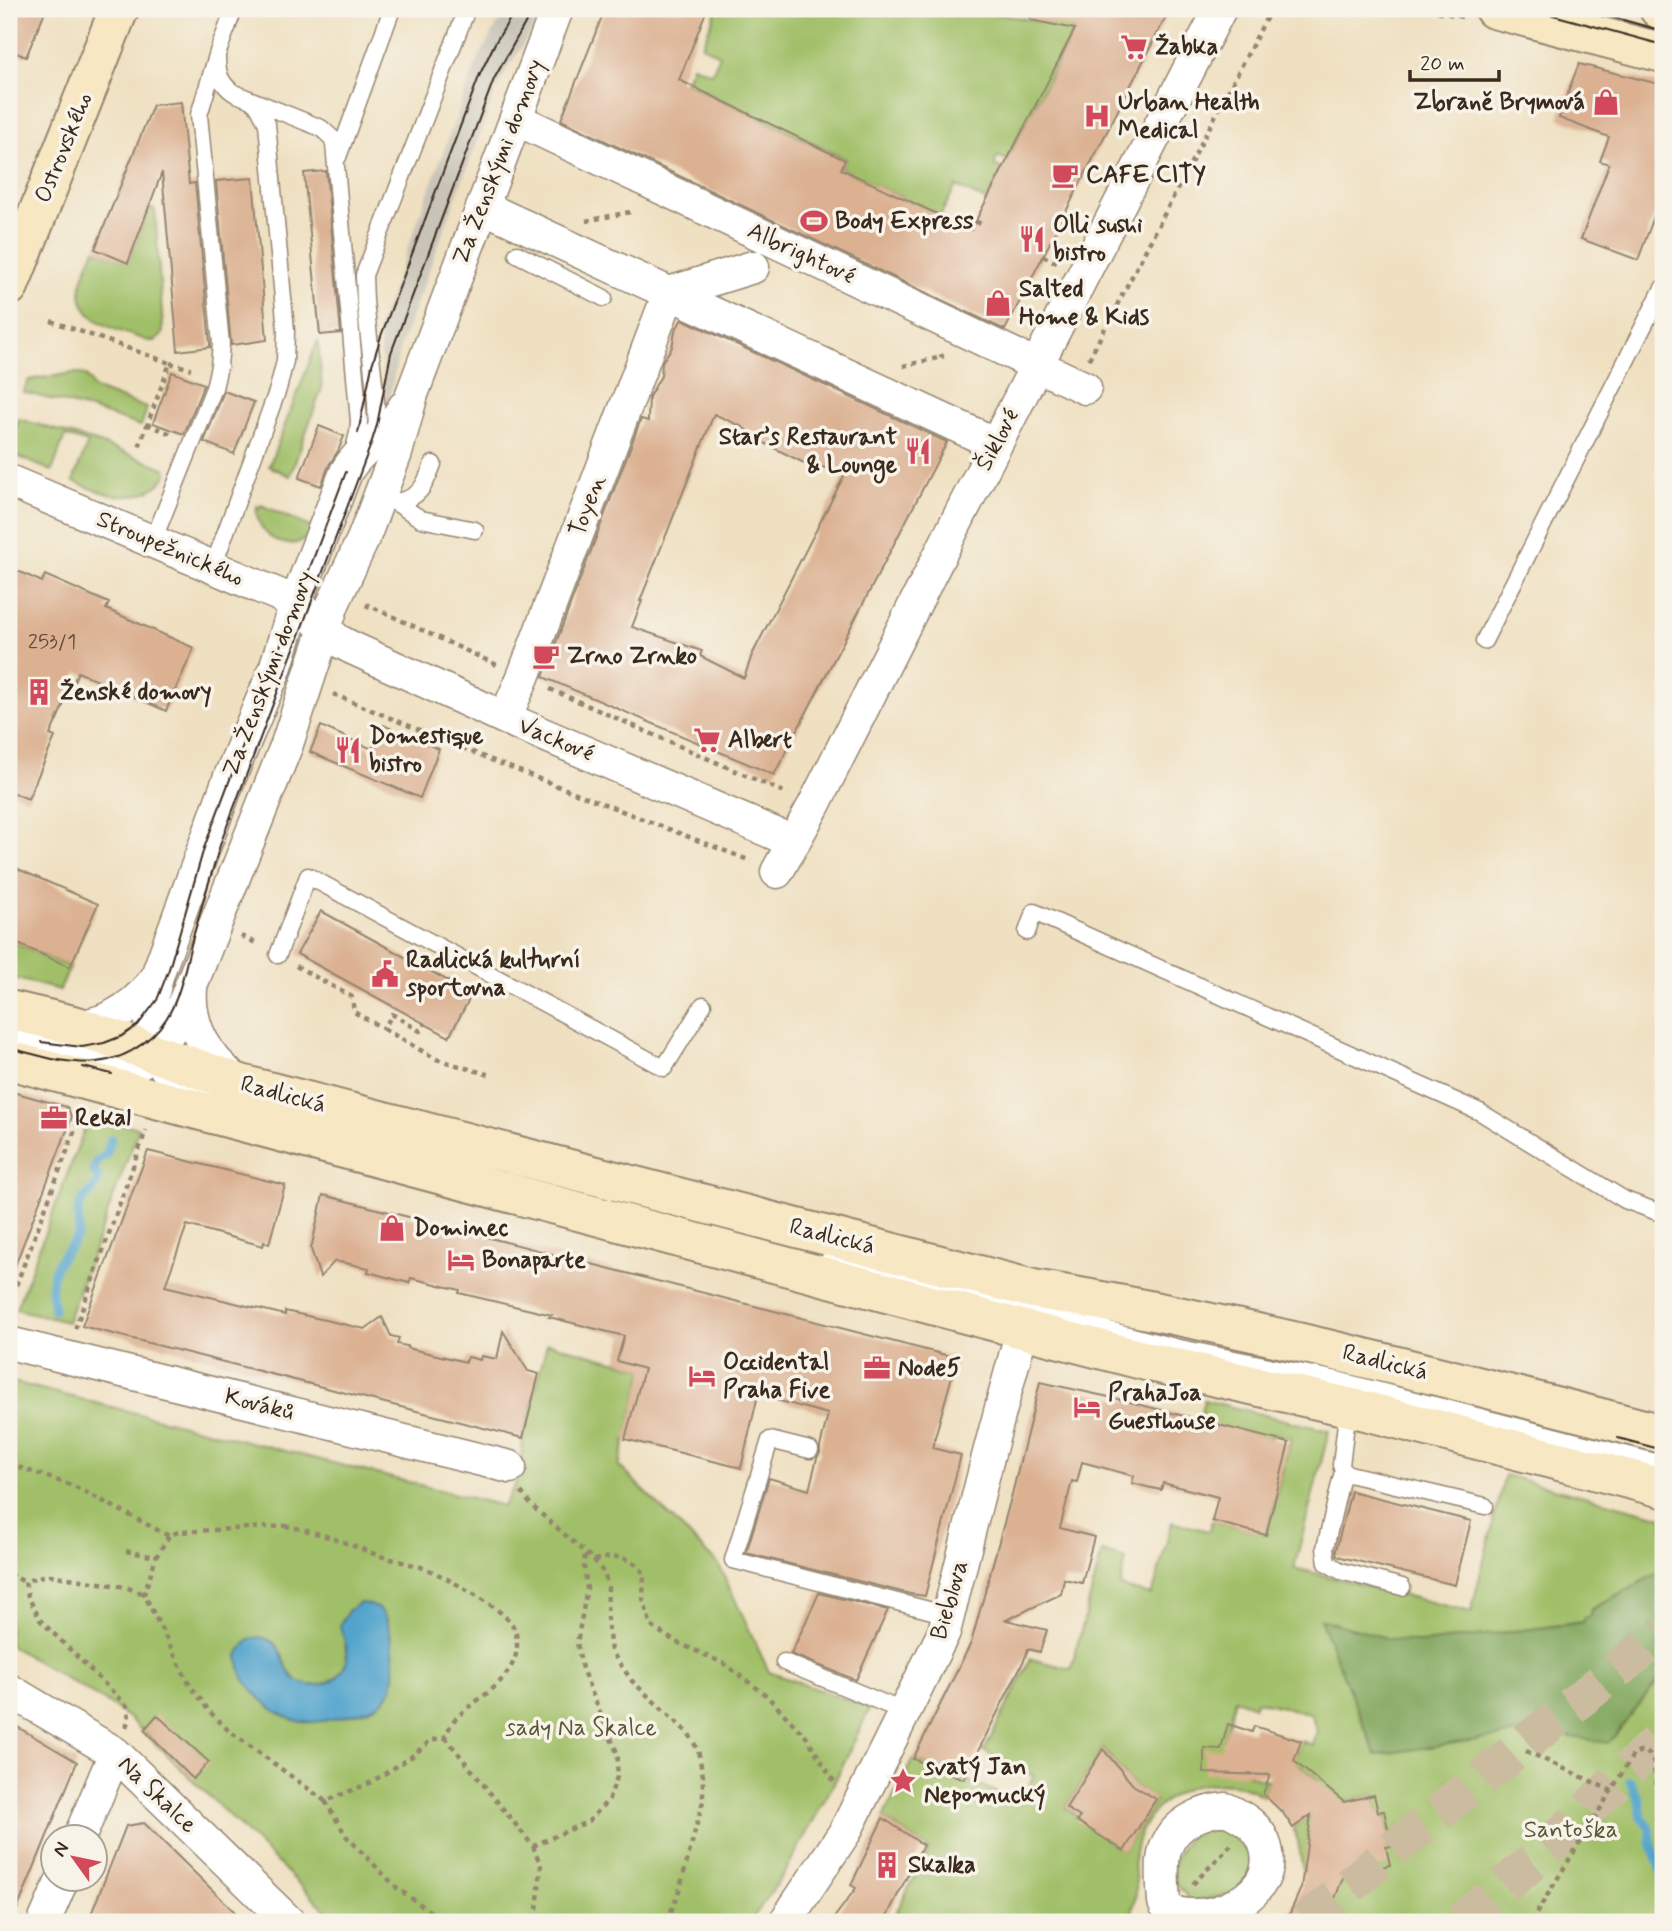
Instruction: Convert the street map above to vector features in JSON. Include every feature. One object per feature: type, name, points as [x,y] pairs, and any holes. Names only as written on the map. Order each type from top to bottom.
[{"type":"main road","name":"Ostrovského","points":[[9,286],[119,9]]},
{"type":"main road","points":[[1494,9],[1663,52]]},
{"type":"main road","name":"Radlická","points":[[9,1010],[77,1026],[138,1073],[225,1118],[1028,1306],[1097,1300],[1366,1357],[1663,1434]]},
{"type":"main road","name":"Radlická","points":[[9,1060],[241,1084],[1028,1306],[1150,1362],[1348,1407],[1663,1488]]},
{"type":"street","name":"Za Ženskými domovy","points":[[138,1073],[173,1026],[191,987],[287,744],[338,590],[364,537],[388,499],[396,453],[412,394],[557,9]]},
{"type":"street","name":"Šiklové","points":[[778,872],[1220,9]]},
{"type":"street","name":"Albrightové","points":[[516,119],[1081,385]]},
{"type":"street","points":[[483,207],[996,444]]},
{"type":"street","points":[[668,293],[753,267]]},
{"type":"street","name":"Toyen","points":[[505,718],[523,677],[668,293]]},
{"type":"street","name":"Za Ženskými domovy","points":[[158,973],[234,766],[275,668],[319,522],[352,461],[400,415],[412,394]]},
{"type":"street","name":"Stroupežnického","points":[[9,481],[279,594],[307,612],[325,628]]},
{"type":"street","name":"Vackové","points":[[325,628],[337,640],[350,647],[505,718],[794,842]]},
{"type":"street","points":[[77,1026],[98,1024],[123,1010],[146,991],[158,973]]},
{"type":"street","points":[[158,973],[152,996],[152,1037],[138,1073],[225,1118]]},
{"type":"street","points":[[191,987],[191,1009],[197,1033],[214,1060],[241,1084]]},
{"type":"street","name":"Bieblova","points":[[785,1922],[845,1832],[944,1632],[1028,1306]]},
{"type":"street","name":"Kováků","points":[[9,1343],[510,1468]]},
{"type":"street","name":"Na Skalce","points":[[9,1690],[115,1753],[289,1922]]},
{"type":"street","points":[[86,1822],[115,1753]]},
{"type":"street","points":[[1226,1809],[1252,1824],[1263,1838],[1268,1857],[1264,1878],[1257,1891],[1245,1902],[1220,1914],[1200,1919],[1169,1915],[1163,1864],[1167,1846],[1179,1828],[1193,1817],[1211,1810],[1226,1809]]},
{"type":"street","points":[[44,1922],[57,1892]]},
{"type":"lane","points":[[153,541],[214,388],[219,366],[221,344],[199,115],[234,9]]},
{"type":"lane","points":[[336,163],[392,9]]},
{"type":"lane","points":[[338,590],[349,542],[375,469],[376,401],[364,275],[467,9]]},
{"type":"lane","points":[[218,52],[217,68],[226,87],[234,93],[313,124],[326,132],[334,144],[359,421],[346,472]]},
{"type":"lane","points":[[213,567],[278,389],[285,361],[286,331],[267,124],[259,107],[250,99]]},
{"type":"lane","points":[[517,254],[604,298]]},
{"type":"lane","points":[[1484,640],[1663,288]]},
{"type":"lane","points":[[388,499],[405,501],[413,498],[421,490],[433,464]]},
{"type":"lane","points":[[388,499],[421,519],[475,530]]},
{"type":"lane","points":[[278,956],[308,876],[664,1068],[703,1005]]},
{"type":"lane","points":[[1027,932],[1034,912],[1047,917],[1480,1112],[1625,1200],[1663,1214]]},
{"type":"lane","points":[[9,1034],[373,1140]]},
{"type":"lane","points":[[138,1073],[1175,1347],[1333,1379],[1663,1464]]},
{"type":"lane","points":[[811,1253],[1028,1306],[1326,1363],[1618,1438],[1663,1440]]},
{"type":"lane","points":[[1348,1407],[1341,1465],[1343,1471],[1325,1548],[1327,1563],[1341,1571],[1402,1587]]},
{"type":"lane","points":[[810,1450],[770,1440],[733,1560],[948,1615]]},
{"type":"lane","points":[[1343,1471],[1485,1506]]},
{"type":"lane","points":[[784,1662],[905,1712]]},
{"type":"path","points":[[1081,385],[1271,9]]},
{"type":"path","points":[[586,221],[687,200]]},
{"type":"path","points":[[967,217],[983,225]]},
{"type":"path","points":[[1043,256],[1057,264]]},
{"type":"path","points":[[853,378],[943,357],[918,309]]},
{"type":"path","points":[[51,321],[191,369]]},
{"type":"path","points":[[139,447],[170,363]]},
{"type":"path","points":[[147,424],[172,434]]},
{"type":"path","points":[[778,872],[501,764],[332,694],[368,605],[814,806]]},
{"type":"path","points":[[354,1012],[436,1059],[493,1076]]},
{"type":"path","points":[[384,1029],[392,1014],[420,1031],[425,1023]]},
{"type":"path","points":[[9,1304],[138,1073]]},
{"type":"path","points":[[74,1333],[149,1122]]},
{"type":"path","points":[[9,1464],[74,1486],[169,1536]]},
{"type":"path","points":[[510,1468],[515,1485],[532,1506],[594,1560],[604,1573],[608,1587],[607,1618],[611,1651],[632,1681],[689,1734],[698,1749],[704,1776],[703,1801],[680,1888],[667,1922]]},
{"type":"path","points":[[144,1594],[156,1558],[169,1536],[178,1532],[285,1526],[310,1530],[428,1570],[502,1613],[513,1627],[517,1644],[515,1657],[505,1676],[453,1720],[445,1737]]},
{"type":"path","points":[[126,1552],[156,1558]]},
{"type":"path","points":[[533,1846],[589,1821],[609,1799],[617,1777],[618,1755],[582,1669],[577,1643],[587,1588],[583,1566],[585,1553]]},
{"type":"path","points":[[594,1560],[615,1555],[633,1561],[644,1573],[643,1598],[651,1626],[676,1643],[723,1663],[765,1694],[807,1738],[834,1783],[862,1799]]},
{"type":"path","points":[[9,1574],[25,1582],[50,1575],[125,1587],[144,1594],[188,1682],[209,1711],[228,1730],[325,1801],[347,1837],[397,1888],[445,1922]]},
{"type":"path","points":[[25,1582],[28,1596],[40,1620],[127,1706],[129,1718],[115,1753]]},
{"type":"path","points":[[325,1801],[370,1783],[411,1757],[431,1740],[445,1737]]},
{"type":"path","points":[[445,1737],[533,1846],[541,1867],[536,1922]]},
{"type":"path","points":[[1526,1751],[1612,1791]]},
{"type":"path","points":[[1531,1922],[1633,1755],[1641,1751],[1649,1754],[1653,1760],[1658,1804],[1655,1824],[1663,1833]]},
{"type":"path","points":[[1658,1804],[1663,1814]]},
{"type":"path","points":[[1169,1915],[1179,1898],[1252,1824]]},
{"type":"path","points":[[1651,1922],[1663,1913]]},
{"type":"shaded area","points":[[506,9],[543,9],[496,91],[400,347],[387,408],[378,328],[473,72]]},
{"type":"green space","points":[[717,9],[936,9],[969,15],[972,9],[1075,28],[1007,160],[998,156],[994,165],[1003,169],[986,201],[956,186],[940,216],[841,169],[845,159],[685,83],[692,66],[712,73],[720,55],[702,46]]},
{"type":"green space","points":[[149,208],[155,209],[163,330],[162,335],[155,341],[103,324],[86,309],[81,286],[95,249],[128,262]]},
{"type":"green space","points":[[318,340],[322,388],[290,476],[269,466]]},
{"type":"green space","points":[[73,373],[86,376],[93,388],[147,408],[141,426],[23,392],[29,380]]},
{"type":"green space","points":[[19,419],[96,442],[162,467],[167,474],[153,488],[130,496],[111,495],[92,489],[73,481],[88,443],[65,436],[52,471],[9,453]]},
{"type":"green space","points":[[261,505],[310,527],[311,535],[302,541],[288,544],[274,539],[262,528],[259,521],[257,506],[260,508]]},
{"type":"green space","points":[[9,940],[70,967],[60,990],[9,977]]},
{"type":"green space","points":[[89,1117],[139,1128],[67,1322],[16,1309]]},
{"type":"green space","name":"sady Na Skalce","points":[[547,1343],[644,1369],[619,1466],[719,1565],[769,1672],[870,1708],[834,1783],[785,1872],[750,1922],[338,1922],[129,1718],[9,1645],[9,1381],[503,1506],[520,1470],[523,1438]],"holes":[[[349,1610],[387,1619],[394,1665],[392,1689],[254,1691],[242,1674],[238,1656],[282,1655],[295,1680],[310,1685],[327,1682],[340,1673],[344,1666],[346,1649],[341,1624]]]},
{"type":"green space","name":"Santoška","points":[[1204,1400],[1329,1431],[1294,1568],[1471,1612],[1505,1475],[1663,1517],[1663,1570],[1591,1609],[1590,1616],[1584,1622],[1424,1643],[1386,1638],[1321,1620],[1376,1755],[1536,1731],[1609,1743],[1663,1674],[1663,1922],[1321,1922],[1324,1920],[1337,1875],[1303,1872],[1293,1828],[1318,1810],[1319,1781],[1293,1763],[1301,1741],[1313,1745],[1317,1731],[1310,1713],[1256,1701],[1254,1706],[1235,1699],[1224,1740],[1225,1767],[1268,1781],[1263,1796],[1241,1786],[1208,1784],[1177,1793],[1157,1808],[1143,1828],[1135,1852],[1136,1894],[1129,1922],[891,1922],[929,1849],[883,1818],[913,1759],[1022,1802],[1034,1776],[984,1751],[1031,1659],[1071,1669],[1102,1552],[1126,1559],[1120,1587],[1151,1595],[1172,1522],[1209,1531],[1212,1521],[1266,1534],[1291,1438],[1273,1433],[1271,1439],[1199,1421]],"holes":[[[1103,1749],[1133,1785],[1156,1800],[1124,1850],[1066,1808]],[[1374,1795],[1378,1812],[1384,1812],[1392,1845],[1386,1847],[1330,1805]]]},
{"type":"green space","points":[[1663,1570],[1663,1674],[1609,1743],[1536,1731],[1376,1755],[1320,1619],[1386,1638],[1424,1643],[1584,1622],[1584,1618],[1590,1616],[1591,1610]]},
{"type":"green space","points":[[1229,1824],[1257,1851],[1243,1892],[1186,1903],[1186,1895],[1174,1878],[1173,1870],[1178,1854],[1194,1829]]},
{"type":"water","points":[[360,1603],[380,1610],[386,1617],[389,1628],[394,1673],[390,1693],[382,1702],[342,1717],[301,1722],[275,1711],[248,1684],[242,1674],[238,1655],[249,1641],[257,1637],[273,1642],[289,1671],[298,1681],[320,1685],[333,1680],[343,1669],[347,1658],[340,1625],[349,1610]]},
{"type":"building","points":[[9,9],[46,9],[26,57],[9,50]]},
{"type":"building","points":[[605,9],[707,9],[679,80],[845,160],[841,169],[971,230],[1075,29],[1030,20],[1031,9],[1170,9],[1005,330],[561,120]]},
{"type":"building","points":[[1579,64],[1663,85],[1663,192],[1638,260],[1581,239],[1609,164],[1600,161],[1609,137],[1559,118]]},
{"type":"building","points":[[181,102],[189,184],[195,183],[210,347],[178,351],[162,172],[128,263],[95,249],[153,105]]},
{"type":"building","points":[[326,171],[341,333],[320,335],[304,173]]},
{"type":"building","points":[[253,178],[267,340],[231,345],[216,181]]},
{"type":"building","points":[[682,319],[947,442],[774,775],[543,677],[641,419],[648,421],[649,397],[661,376],[662,362],[672,347],[675,331]],"holes":[[[714,414],[743,427],[762,442],[806,464],[846,472],[752,655],[744,678],[700,656],[702,651],[632,627]]]},
{"type":"building","points":[[172,372],[204,384],[184,434],[153,423]]},
{"type":"building","points":[[224,391],[254,402],[234,454],[204,442]]},
{"type":"building","points":[[319,426],[344,436],[321,486],[299,478]]},
{"type":"building","name":"Ženské domovy","points":[[9,567],[42,582],[45,575],[109,603],[106,609],[194,648],[166,711],[78,672],[50,735],[55,737],[28,799],[9,791]]},
{"type":"building","points":[[383,725],[439,749],[420,798],[310,752],[321,726],[372,749]]},
{"type":"building","points":[[9,865],[98,904],[70,967],[9,940]]},
{"type":"building","name":"Radlická kulturní sportovna","points":[[321,911],[472,994],[449,1037],[297,954]]},
{"type":"building","points":[[9,1091],[67,1107],[72,1117],[11,1276],[9,1276]]},
{"type":"building","points":[[148,1151],[285,1185],[269,1244],[264,1242],[263,1246],[187,1225],[165,1286],[285,1315],[285,1311],[365,1329],[382,1317],[391,1336],[399,1338],[397,1344],[466,1362],[468,1357],[480,1360],[481,1356],[497,1359],[503,1331],[528,1371],[539,1374],[523,1438],[82,1326]]},
{"type":"building","points":[[323,1195],[957,1358],[932,1448],[961,1455],[925,1596],[746,1553],[769,1478],[809,1490],[828,1414],[758,1395],[741,1468],[625,1439],[644,1369],[617,1361],[624,1336],[549,1317],[552,1315],[459,1293],[460,1290],[411,1278],[409,1283],[368,1272],[369,1268],[335,1261],[320,1277],[311,1249]]},
{"type":"building","points":[[1040,1382],[1289,1443],[1266,1535],[1212,1521],[1218,1497],[1163,1483],[1161,1490],[1147,1487],[1132,1483],[1134,1476],[1082,1462],[1077,1482],[1072,1481],[1060,1528],[1094,1537],[1082,1583],[1064,1579],[1061,1594],[1006,1620],[1047,1630],[1040,1652],[1028,1649],[964,1779],[913,1759],[971,1643]]},
{"type":"building","points":[[1351,1491],[1471,1521],[1455,1585],[1337,1556],[1336,1550]]},
{"type":"building","points":[[819,1593],[888,1610],[856,1680],[791,1654]]},
{"type":"building","points":[[157,1715],[209,1762],[193,1779],[144,1730]]},
{"type":"building","points":[[9,1722],[77,1762],[53,1822],[38,1822],[38,1858],[12,1922],[9,1922]]},
{"type":"building","points":[[1228,1724],[1252,1732],[1254,1726],[1301,1741],[1294,1761],[1344,1802],[1374,1795],[1378,1812],[1384,1811],[1392,1846],[1386,1847],[1390,1865],[1344,1875],[1323,1922],[1286,1922],[1301,1888],[1311,1815],[1293,1828],[1283,1813],[1263,1794],[1270,1775],[1204,1773],[1204,1748],[1221,1749]]},
{"type":"building","points":[[1103,1749],[1133,1785],[1156,1799],[1124,1851],[1077,1821],[1080,1817],[1066,1808]]},
{"type":"building","name":"Skalka","points":[[883,1818],[923,1845],[884,1922],[831,1922],[856,1888],[851,1885]]},
{"type":"building","points":[[144,1823],[245,1922],[88,1922],[100,1892],[108,1892],[108,1871],[126,1826]]},
{"type":"waterway","points":[[54,1310],[52,1279],[61,1257],[78,1234],[80,1205],[96,1185],[98,1180],[94,1170],[97,1161],[106,1155],[111,1139]]},
{"type":"waterway","points":[[1630,1781],[1639,1799],[1642,1817],[1650,1829],[1651,1842],[1663,1874]]},
{"type":"tunnel","points":[[1306,1922],[1663,1633]]},
{"type":"tunnel","points":[[1460,1922],[1535,1860],[1663,1736]]},
{"type":"tram line","points":[[358,433],[381,336],[480,74],[516,9]]},
{"type":"tram line","points":[[52,1059],[90,1063],[121,1056],[153,1035],[174,1004],[221,842],[371,444],[391,353],[494,79],[533,9]]},
{"type":"tram line","points":[[1531,9],[1663,45]]},
{"type":"tram line","points":[[1584,9],[1663,31]]},
{"type":"tram line","points":[[41,1042],[82,1047],[104,1043],[122,1036],[138,1025],[157,1000],[169,969],[204,848],[346,472]]},
{"type":"tram line","points":[[9,1048],[60,1061]]},
{"type":"tram line","points":[[83,1067],[112,1074]]},
{"type":"tram line","points":[[1618,1438],[1663,1450]]},
{"type":"place","name":"Žabka","points":[[1134,47]]},
{"type":"place","name":"Zbraně Brymová","points":[[1606,102]]},
{"type":"place","name":"Urban Health Medical","points":[[1097,116]]},
{"type":"place","name":"CAFE CITY","points":[[1065,175]]},
{"type":"place","name":"Body Express","points":[[814,221]]},
{"type":"place","name":"Olli sushi bistro","points":[[1032,239]]},
{"type":"place","name":"Salted Home & Kids","points":[[998,303]]},
{"type":"place","name":"Star’s Restaurant & Lounge","points":[[918,451]]},
{"type":"place","name":"Zrno Zrnko","points":[[546,656]]},
{"type":"place","name":"Ženské domovy","points":[[39,692]]},
{"type":"place","name":"Albert","points":[[707,740]]},
{"type":"place","name":"Domestique bistro","points":[[348,750]]},
{"type":"place","name":"Radlická kulturní sportovna","points":[[385,974]]},
{"type":"place","name":"Rekal","points":[[54,1118]]},
{"type":"place","name":"Dominec","points":[[392,1228]]},
{"type":"place","name":"Bonaparte","points":[[461,1260]]},
{"type":"place","name":"Node5","points":[[877,1368]]},
{"type":"place","name":"Occidental Praha Five","points":[[702,1376]]},
{"type":"place","name":"PrahaJoa Guesthouse","points":[[1087,1407]]},
{"type":"place","name":"svatý Jan Nepomucký","points":[[903,1781]]},
{"type":"place","name":"Skalka","points":[[887,1865]]}]
